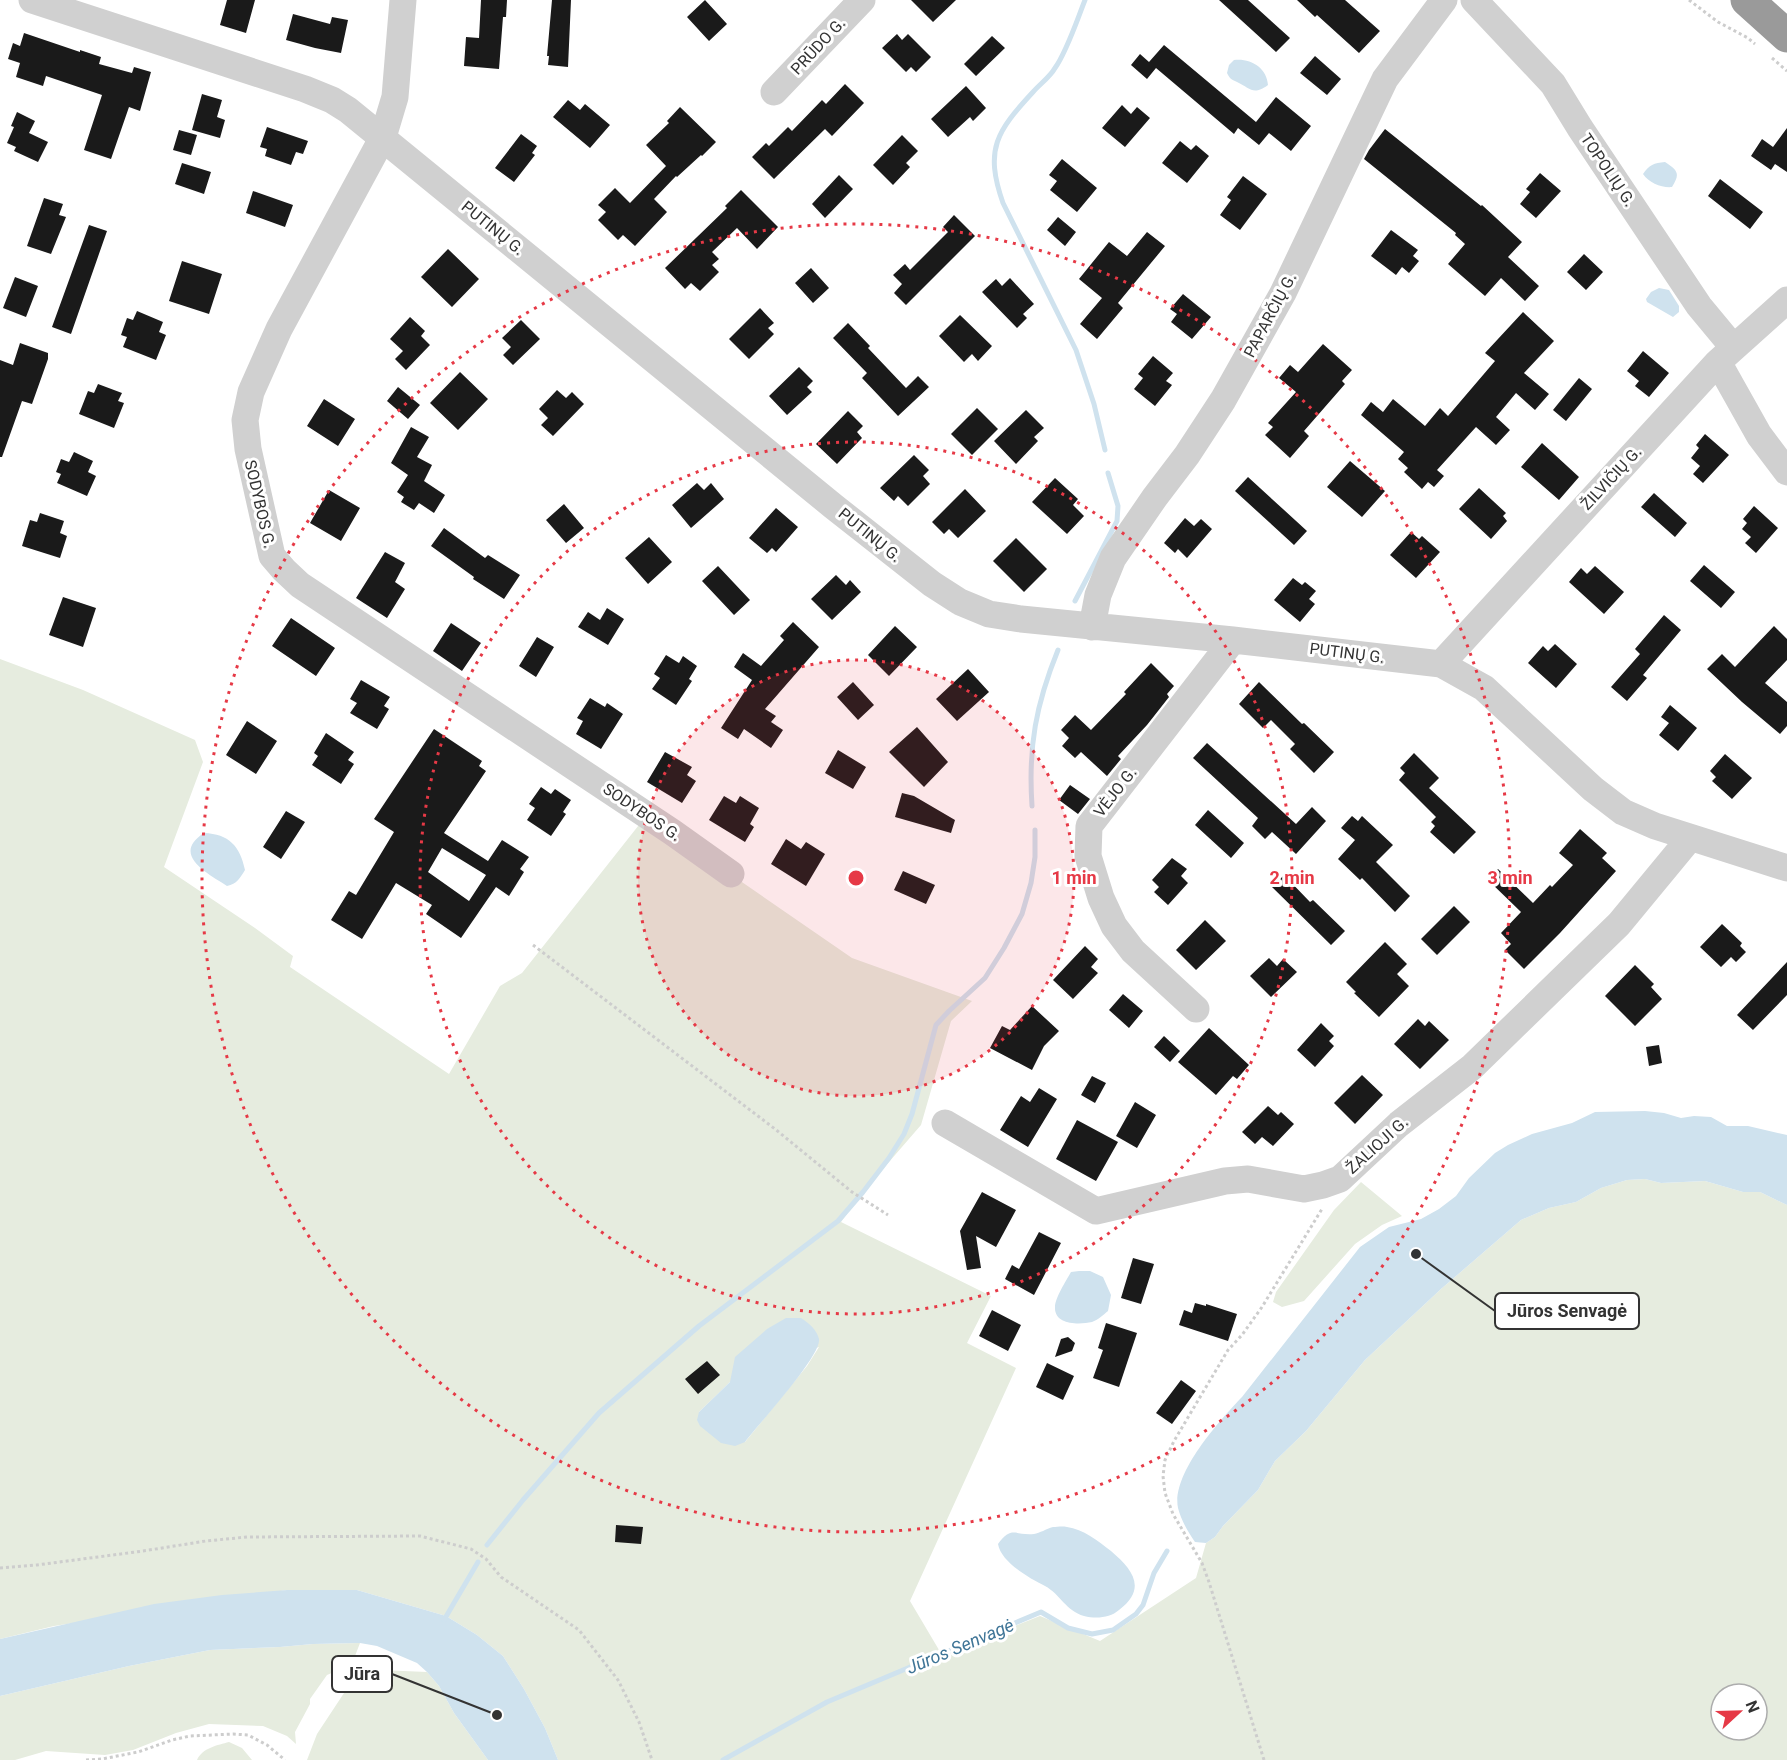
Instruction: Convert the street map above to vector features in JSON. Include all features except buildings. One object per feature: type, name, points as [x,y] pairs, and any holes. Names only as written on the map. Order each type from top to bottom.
[{"type":"highway","points":[[1747,0],[1771,46]]},
{"type":"street","name":"PUTINŲ G.","points":[[32,0],[305,89],[332,100],[348,110],[823,498],[932,584],[960,602],[989,614],[1021,619],[1441,664],[1484,688],[1593,789],[1623,812],[1690,838],[1787,868]]},
{"type":"street","name":"SODYBOS G.","points":[[403,0],[395,97],[382,137],[279,329],[251,392],[245,420],[248,449],[272,556],[300,585],[656,821],[731,874]]},
{"type":"street","name":"PRŪDO G.","points":[[774,92],[862,0]]},
{"type":"street","name":"PAPARČIŲ G.","points":[[1092,627],[1098,595],[1113,558],[1155,496],[1187,455],[1223,400],[1283,293],[1385,79],[1444,0]]},
{"type":"street","name":"TOPOLIŲ G.","points":[[1474,0],[1553,84],[1699,306],[1725,354],[1759,435],[1787,472]]},
{"type":"street","name":"ŽILVIČIŲ G.","points":[[1441,664],[1725,354],[1787,300]]},
{"type":"street","name":"VĖJO G.","points":[[1196,1009],[1133,951],[1114,926],[1101,898],[1088,856],[1089,826],[1233,640]]},
{"type":"street","name":"ŽALIOJI G.","points":[[945,1122],[1096,1211],[1225,1181],[1248,1179],[1304,1189],[1340,1179],[1399,1124],[1472,1067],[1619,924],[1690,838]]},
{"type":"path","points":[[1689,0],[1718,22],[1748,38],[1771,46],[1787,70]]},
{"type":"path","points":[[533,945],[775,1129],[852,1192],[888,1215]]},
{"type":"path","points":[[1264,1760],[1202,1563],[1173,1514],[1165,1493],[1163,1476],[1165,1460],[1228,1350],[1262,1307],[1340,1179]]},
{"type":"path","points":[[0,1568],[49,1564],[247,1537],[420,1536],[471,1549],[486,1559],[501,1577],[579,1630],[618,1680],[639,1722],[652,1760]]},
{"type":"path","points":[[86,1760],[138,1752],[190,1736],[232,1734],[248,1735],[267,1745],[285,1760]]},
{"type":"shaded area","points":[[0,659],[83,690],[195,740],[203,762],[164,867],[293,956],[290,967],[449,1074],[500,986],[522,973],[646,816],[852,958],[972,1001],[951,1021],[921,1125],[863,1192],[841,1222],[991,1296],[967,1343],[1016,1368],[910,1601],[942,1655],[1040,1616],[1100,1641],[1196,1578],[1206,1543],[1215,1537],[1258,1490],[1275,1461],[1306,1431],[1365,1360],[1441,1289],[1521,1220],[1549,1208],[1576,1202],[1601,1188],[1627,1180],[1645,1179],[1661,1183],[1705,1181],[1743,1192],[1760,1192],[1787,1205],[1787,1760],[558,1760],[545,1728],[503,1656],[477,1635],[446,1616],[357,1590],[287,1590],[54,1626],[0,1639]],"holes":[[[819,1347],[807,1366],[745,1442],[699,1412],[730,1382]]]},
{"type":"shaded area","points":[[1361,1182],[1402,1216],[1382,1225],[1355,1244],[1304,1301],[1282,1307],[1273,1302],[1276,1292],[1334,1210]]},
{"type":"shaded area","points":[[360,1643],[348,1666],[327,1675],[310,1699],[310,1704],[295,1732],[296,1744],[287,1736],[263,1726],[209,1724],[176,1733],[133,1750],[105,1755],[46,1751],[15,1760],[0,1760],[0,1696],[210,1650]]},
{"type":"shaded area","points":[[380,1670],[427,1672],[439,1686],[454,1713],[488,1760],[307,1760],[317,1734],[346,1690],[359,1681],[367,1681]]},
{"type":"shaded area","points":[[229,1742],[242,1748],[252,1760],[197,1760],[206,1750]]},
{"type":"water","points":[[1234,60],[1257,65],[1265,74],[1268,85],[1255,90],[1231,79],[1227,73],[1229,65]]},
{"type":"water","points":[[1665,162],[1677,175],[1672,187],[1656,184],[1643,174],[1652,165]]},
{"type":"water","points":[[1659,288],[1669,290],[1679,306],[1679,312],[1673,317],[1647,302],[1646,299],[1651,292]]},
{"type":"water","points":[[204,833],[227,839],[240,854],[245,870],[233,884],[227,886],[211,876],[196,863],[192,856],[191,849],[194,841]]},
{"type":"water","points":[[1645,1111],[1681,1118],[1711,1117],[1727,1126],[1748,1126],[1787,1135],[1787,1205],[1760,1192],[1743,1192],[1705,1181],[1661,1183],[1645,1179],[1627,1180],[1601,1188],[1576,1202],[1549,1208],[1521,1220],[1441,1289],[1365,1360],[1306,1431],[1275,1461],[1258,1490],[1215,1537],[1206,1543],[1195,1542],[1178,1508],[1178,1494],[1189,1464],[1210,1433],[1242,1397],[1360,1247],[1389,1227],[1421,1219],[1439,1209],[1456,1196],[1469,1178],[1495,1153],[1508,1145],[1532,1134],[1572,1123],[1595,1112]]},
{"type":"water","points":[[1090,1271],[1103,1277],[1111,1295],[1108,1311],[1092,1322],[1068,1322],[1056,1313],[1055,1303],[1071,1272]]},
{"type":"water","points":[[786,1318],[801,1318],[810,1324],[819,1339],[817,1347],[788,1390],[745,1442],[735,1446],[721,1443],[700,1426],[697,1420],[699,1412],[730,1382],[735,1357],[767,1329]]},
{"type":"water","points":[[1053,1527],[1073,1528],[1085,1533],[1111,1551],[1125,1565],[1134,1579],[1135,1586],[1128,1602],[1111,1615],[1103,1617],[1078,1614],[1050,1589],[1017,1569],[1000,1551],[998,1544],[1011,1533],[1034,1534]]},
{"type":"water","points":[[287,1590],[357,1590],[446,1616],[477,1635],[503,1656],[545,1728],[558,1760],[488,1760],[454,1713],[439,1686],[427,1672],[417,1663],[377,1646],[360,1643],[210,1650],[0,1696],[0,1639],[154,1604],[222,1595]]},
{"type":"waterway","points":[[1085,0],[1068,44],[1055,68],[1010,118],[1003,130],[997,142],[995,168],[1003,203],[1076,350],[1094,404],[1105,450]]},
{"type":"waterway","points":[[1075,601],[1117,521],[1118,506],[1108,473]]},
{"type":"waterway","points":[[1032,806],[1031,764],[1035,726],[1044,689],[1058,650]]},
{"type":"waterway","points":[[487,1545],[599,1413],[699,1326],[838,1221],[863,1192],[904,1134],[912,1114],[936,1025],[985,978],[1022,914],[1031,883],[1035,857],[1035,830]]},
{"type":"waterway","name":"Jūros Senvagė","points":[[723,1760],[827,1702],[1041,1612],[1068,1628],[1092,1634],[1113,1630],[1136,1614],[1143,1605],[1154,1573],[1167,1551]]},
{"type":"waterway","points":[[444,1620],[478,1562]]},
{"type":"place","name":"Jūros Senvagė","points":[[1416,1254]]},
{"type":"place","name":"Jūra","points":[[497,1715]]}]
